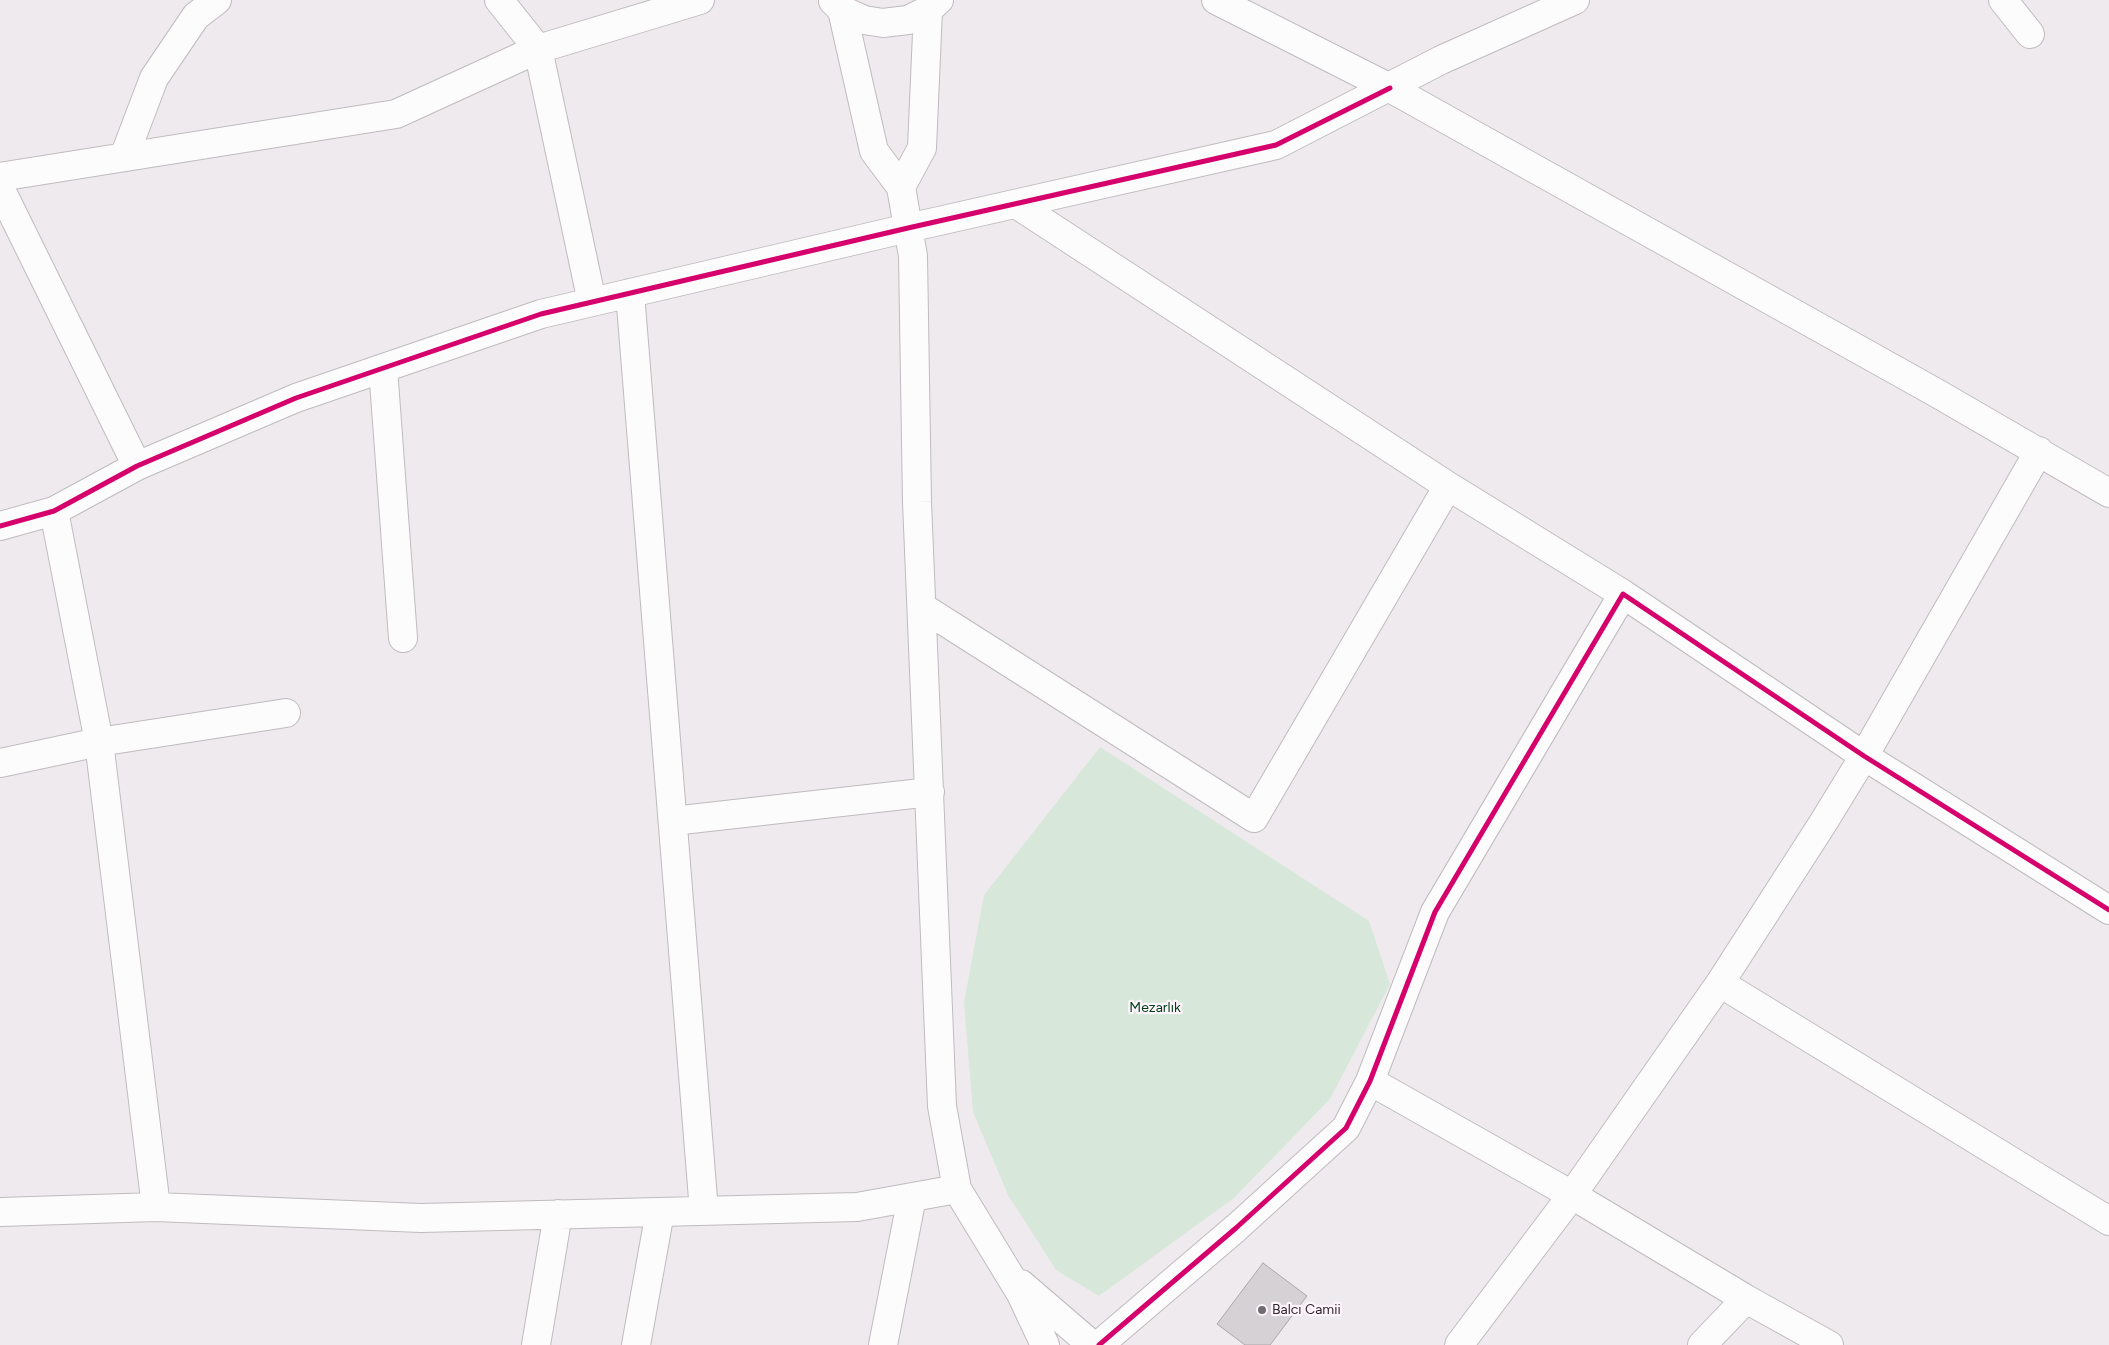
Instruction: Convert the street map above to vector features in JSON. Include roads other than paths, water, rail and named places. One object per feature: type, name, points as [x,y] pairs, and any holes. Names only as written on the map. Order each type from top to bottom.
[{"type":"street","points":[[124,157],[154,78],[196,16],[217,0]]},
{"type":"street","points":[[499,0],[538,49],[592,302]]},
{"type":"street","points":[[0,177],[396,114],[538,49],[700,0]]},
{"type":"street","points":[[1216,0],[1390,88],[2039,451],[2109,493]]},
{"type":"street","points":[[0,526],[54,511],[137,466],[296,398],[540,314],[1276,145],[1390,88],[1441,60],[1575,0]]},
{"type":"street","points":[[2004,0],[2030,34]]},
{"type":"street","points":[[837,5],[864,20],[883,23],[908,20],[933,5]]},
{"type":"street","points":[[837,5],[874,152],[901,187],[913,256],[917,502],[942,1106],[956,1189],[1021,1294],[1045,1345]]},
{"type":"street","points":[[901,187],[922,148],[933,5]]},
{"type":"street","points":[[0,188],[137,466]]},
{"type":"street","points":[[1016,204],[1448,486],[1623,594],[1864,756],[2109,910]]},
{"type":"street","points":[[630,293],[704,1210]]},
{"type":"street","points":[[383,368],[402,638]]},
{"type":"street","points":[[1459,1345],[1572,1195],[1720,983],[1864,756],[2039,451]]},
{"type":"street","points":[[922,607],[1254,818],[1448,486]]},
{"type":"street","points":[[54,511],[99,742],[156,1207]]},
{"type":"street","points":[[1099,1345],[1236,1228],[1346,1128],[1370,1082],[1435,912],[1623,594]]},
{"type":"street","points":[[0,764],[99,742],[286,713]]},
{"type":"street","points":[[673,821],[930,792]]},
{"type":"street","points":[[1720,983],[2109,1221]]},
{"type":"street","points":[[1370,1082],[1572,1195],[1746,1299],[1830,1345]]},
{"type":"street","points":[[0,1212],[156,1207],[421,1218],[856,1207],[956,1189]]},
{"type":"street","points":[[883,1345],[912,1197]]},
{"type":"street","points":[[636,1345],[660,1212]]},
{"type":"street","points":[[536,1345],[558,1214]]},
{"type":"street","points":[[1010,1275],[1092,1345]]},
{"type":"street","points":[[1702,1345],[1746,1299]]},
{"type":"place","name":"Balcı Camii","points":[[1262,1310]]},
{"type":"park label","name":"Mezarlık","points":[[1155,1008]]}]
